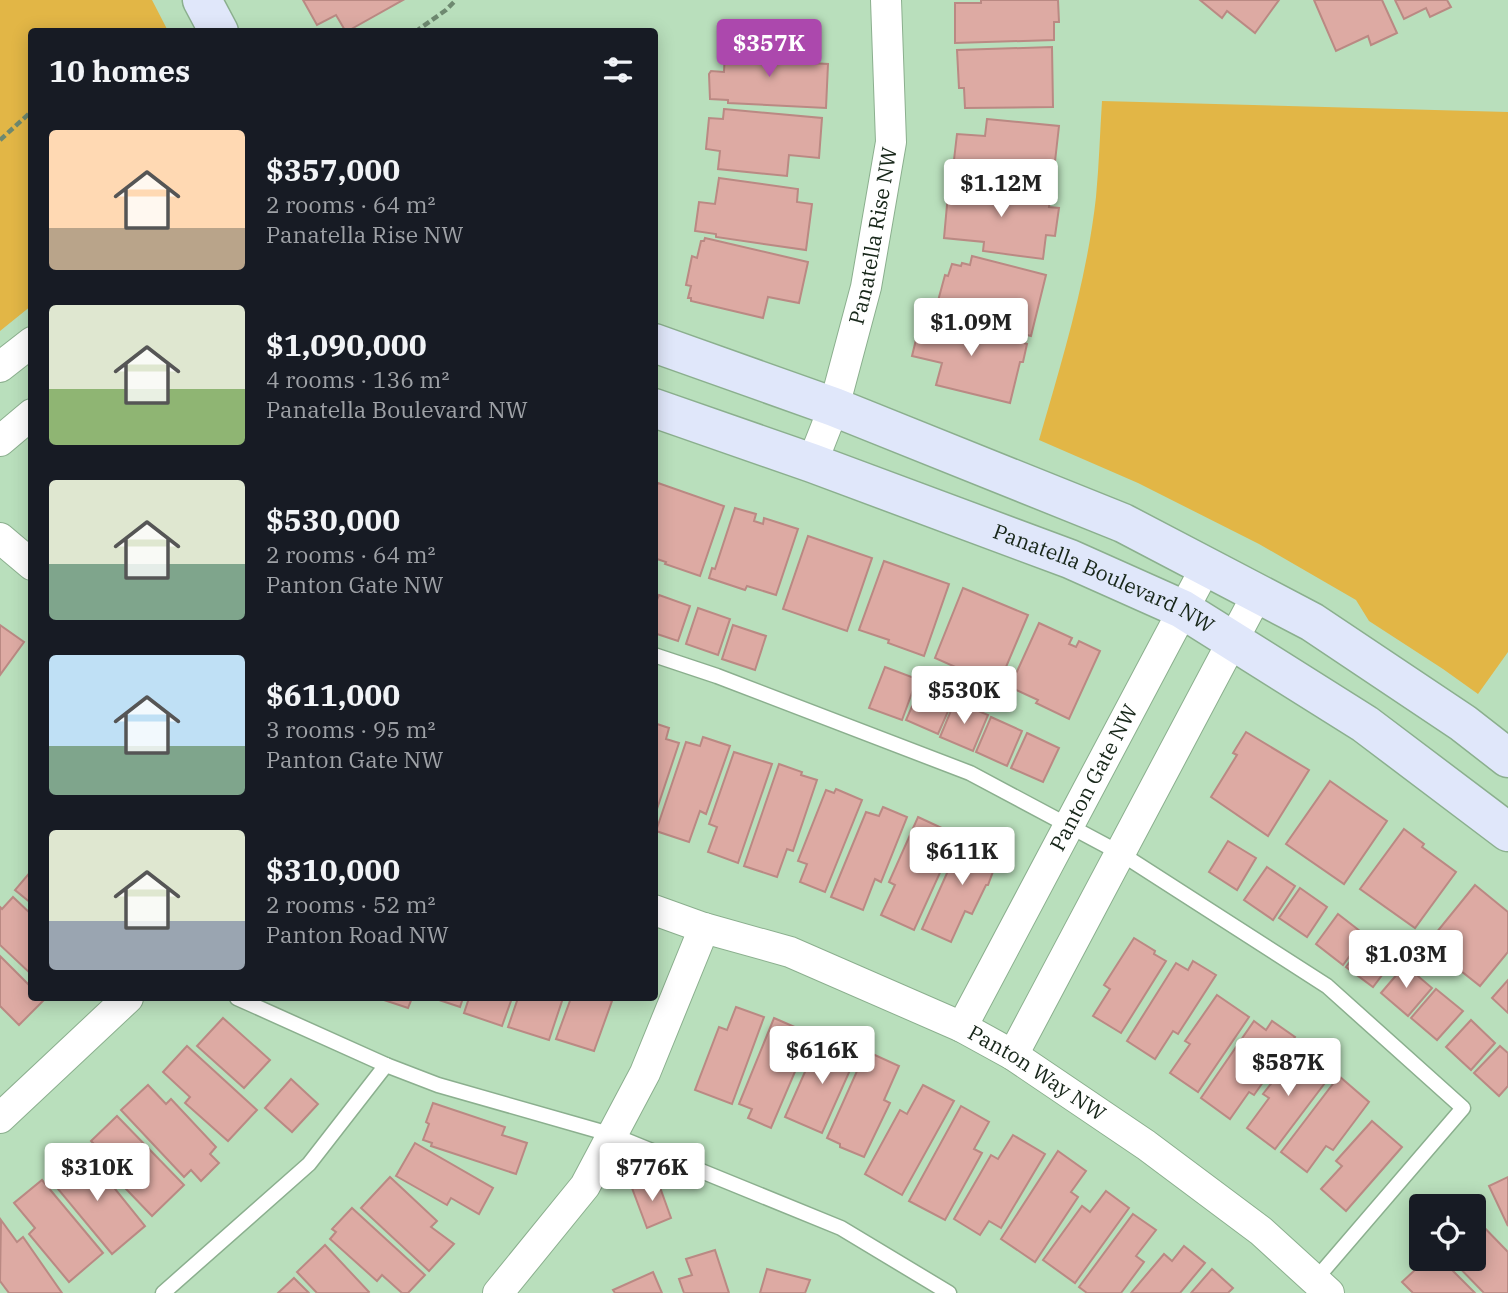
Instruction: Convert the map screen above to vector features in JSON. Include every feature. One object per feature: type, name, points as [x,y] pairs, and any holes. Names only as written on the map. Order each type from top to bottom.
[{"type":"street","points":[[202,0],[217,28]]},
{"type":"street","name":"Panatella Rise NW","points":[[812,463],[834,407],[866,287],[891,142],[886,0]]},
{"type":"street","points":[[658,344],[834,407],[1123,523],[1207,565],[1324,630],[1463,723],[1508,758]]},
{"type":"street","points":[[0,367],[28,345]]},
{"type":"street","name":"Panatella Boulevard NW","points":[[658,409],[812,463],[1070,559],[1182,610],[1364,724],[1508,832]]},
{"type":"street","points":[[0,441],[28,417]]},
{"type":"street","points":[[0,538],[28,562]]},
{"type":"street","name":"Panton Gate NW","points":[[962,1027],[1207,565]]},
{"type":"street","points":[[1013,1055],[1258,593]]},
{"type":"street","name":"Panton Way NW","points":[[658,911],[704,928],[790,951],[962,1027],[1013,1055],[1146,1146],[1261,1231],[1323,1286]]},
{"type":"street","points":[[498,1293],[586,1186],[645,1073],[704,928]]},
{"type":"street","points":[[0,1118],[125,1001]]},
{"type":"lane","points":[[658,656],[717,676],[970,773],[1120,853],[1327,986],[1464,1108],[1323,1286]]},
{"type":"lane","points":[[244,1001],[386,1065],[438,1085],[613,1135],[841,1228],[949,1293]]},
{"type":"lane","points":[[163,1293],[309,1164],[386,1065]]},
{"type":"path","points":[[421,28],[456,0]]},
{"type":"path","points":[[0,140],[28,115]]},
{"type":"shaded area","points":[[0,0],[152,0],[166,28],[28,28],[28,308],[0,331]]},
{"type":"shaded area","points":[[1102,101],[1508,112],[1508,652],[1478,694],[1369,621],[1356,600],[1259,544],[1138,483],[1039,440],[1073,320],[1087,258],[1096,197]]},
{"type":"building","points":[[303,0],[403,0],[353,28],[344,28],[336,15],[317,25]]},
{"type":"building","points":[[981,0],[1058,0],[1059,22],[1054,22],[1054,40],[955,43],[955,3],[981,3]]},
{"type":"building","points":[[1200,0],[1279,0],[1255,33],[1227,11],[1222,18]]},
{"type":"building","points":[[1314,0],[1382,0],[1397,33],[1371,45],[1368,36],[1336,51]]},
{"type":"building","points":[[1395,0],[1447,0],[1451,7],[1430,17],[1426,8],[1404,19]]},
{"type":"building","points":[[728,46],[792,49],[792,62],[828,64],[826,108],[728,103],[728,100],[710,99],[709,74],[711,71],[724,72],[725,50],[728,50]]},
{"type":"building","points":[[1052,47],[1053,107],[965,108],[964,88],[959,88],[957,50]]},
{"type":"building","points":[[724,109],[822,118],[819,158],[789,155],[787,176],[718,169],[720,151],[706,149],[709,118],[723,119]]},
{"type":"building","points":[[987,119],[1059,126],[1052,188],[952,177],[957,134],[985,136]]},
{"type":"building","points":[[719,178],[798,189],[797,202],[812,204],[806,250],[716,237],[716,234],[695,231],[699,202],[715,204]]},
{"type":"building","points":[[949,183],[1051,194],[1049,207],[1059,208],[1055,236],[1046,235],[1043,259],[983,251],[984,242],[944,238]]},
{"type":"building","points":[[705,238],[808,262],[799,303],[768,297],[763,318],[691,301],[691,298],[688,298],[691,286],[686,285],[692,256],[697,258],[701,241]]},
{"type":"building","points":[[972,256],[1046,275],[1031,336],[935,312],[945,275],[948,276],[952,264],[970,265]]},
{"type":"building","points":[[922,315],[1025,340],[1024,343],[1027,344],[1023,362],[1020,362],[1010,403],[936,385],[942,363],[912,356]]},
{"type":"building","points":[[658,483],[724,506],[700,576],[665,564],[666,562],[658,559]]},
{"type":"building","points":[[735,508],[756,514],[754,521],[763,524],[764,518],[798,529],[776,595],[747,586],[745,590],[709,578],[712,568],[715,569]]},
{"type":"building","points":[[808,536],[872,558],[847,631],[783,609]]},
{"type":"building","points":[[884,561],[949,584],[924,656],[859,630]]},
{"type":"building","points":[[963,588],[1028,615],[998,686],[935,658]]},
{"type":"building","points":[[659,595],[690,606],[678,641],[658,634]]},
{"type":"building","points":[[698,608],[730,619],[718,655],[686,644]]},
{"type":"building","points":[[1039,623],[1072,638],[1069,644],[1076,647],[1079,641],[1100,651],[1069,719],[1010,687]]},
{"type":"building","points":[[0,625],[24,642],[0,675]]},
{"type":"building","points":[[733,625],[766,636],[755,670],[722,659]]},
{"type":"building","points":[[885,667],[917,679],[902,720],[869,708]]},
{"type":"building","points":[[921,686],[953,700],[938,734],[906,720]]},
{"type":"building","points":[[955,701],[988,715],[973,751],[940,737]]},
{"type":"building","points":[[991,717],[1022,731],[1007,766],[976,752]]},
{"type":"building","points":[[658,724],[669,728],[666,739],[679,743],[658,806]]},
{"type":"building","points":[[1246,732],[1309,770],[1268,836],[1211,797],[1237,755],[1233,753]]},
{"type":"building","points":[[1027,733],[1059,748],[1043,782],[1011,768]]},
{"type":"building","points":[[703,737],[730,746],[706,814],[700,811],[689,842],[658,832],[658,825],[686,742],[700,746]]},
{"type":"building","points":[[734,752],[772,764],[738,863],[708,852],[717,827],[709,824]]},
{"type":"building","points":[[779,764],[817,780],[793,851],[787,849],[777,877],[744,866]]},
{"type":"building","points":[[1330,781],[1387,821],[1344,884],[1286,844]]},
{"type":"building","points":[[836,789],[862,800],[825,892],[800,882],[807,864],[798,861],[826,790],[834,793]]},
{"type":"building","points":[[883,807],[907,817],[881,882],[875,879],[863,910],[831,897],[866,812],[879,816]]},
{"type":"building","points":[[918,817],[944,829],[940,838],[953,844],[914,930],[881,915],[895,885],[889,882]]},
{"type":"building","points":[[1404,829],[1424,844],[1422,847],[1456,872],[1415,928],[1360,889]]},
{"type":"building","points":[[964,835],[1001,850],[988,885],[972,914],[965,911],[951,942],[922,929]]},
{"type":"building","points":[[1228,841],[1256,858],[1237,890],[1209,872]]},
{"type":"building","points":[[1267,867],[1295,886],[1273,920],[1244,900]]},
{"type":"building","points":[[28,875],[28,901],[15,890]]},
{"type":"building","points":[[1475,885],[1508,912],[1508,952],[1480,986],[1427,944]]},
{"type":"building","points":[[1300,888],[1327,907],[1307,937],[1279,918]]},
{"type":"building","points":[[13,897],[28,911],[28,971],[0,945],[0,907],[2,909]]},
{"type":"building","points":[[1338,914],[1365,935],[1343,965],[1316,944]]},
{"type":"building","points":[[1134,938],[1166,961],[1121,1033],[1093,1016],[1110,989],[1104,985]]},
{"type":"building","points":[[1368,938],[1395,958],[1373,987],[1346,967]]},
{"type":"building","points":[[0,956],[28,984],[28,1001],[43,1001],[19,1025],[0,1006]]},
{"type":"building","points":[[1193,961],[1216,975],[1178,1034],[1173,1031],[1155,1059],[1127,1041],[1176,963],[1188,970]]},
{"type":"building","points":[[1405,965],[1432,988],[1408,1016],[1381,993]]},
{"type":"building","points":[[1508,980],[1508,1013],[1492,998]]},
{"type":"building","points":[[1436,989],[1463,1011],[1437,1040],[1411,1018]]},
{"type":"building","points":[[1217,995],[1249,1017],[1198,1092],[1170,1073],[1190,1044],[1185,1041]]},
{"type":"building","points":[[387,1001],[411,1001],[408,1008]]},
{"type":"building","points":[[442,1001],[462,1001],[460,1007]]},
{"type":"building","points":[[468,1001],[511,1001],[502,1026],[464,1013]]},
{"type":"building","points":[[517,1001],[562,1001],[549,1040],[508,1027]]},
{"type":"building","points":[[570,1001],[612,1001],[594,1051],[556,1039]]},
{"type":"building","points":[[736,1007],[764,1017],[732,1104],[695,1090],[719,1027],[727,1030]]},
{"type":"building","points":[[223,1018],[270,1060],[244,1088],[197,1046]]},
{"type":"building","points":[[774,1018],[804,1031],[793,1056],[800,1060],[771,1128],[748,1118],[752,1109],[739,1104]]},
{"type":"building","points":[[1471,1020],[1495,1043],[1471,1070],[1446,1047]]},
{"type":"building","points":[[1254,1021],[1266,1030],[1272,1021],[1295,1037],[1254,1095],[1249,1092],[1230,1119],[1201,1098]]},
{"type":"building","points":[[828,1037],[859,1050],[822,1133],[785,1117],[808,1065],[814,1067]]},
{"type":"building","points":[[187,1046],[257,1110],[228,1141],[185,1103],[190,1097],[163,1072]]},
{"type":"building","points":[[1500,1046],[1508,1053],[1508,1086],[1499,1096],[1474,1073]]},
{"type":"building","points":[[1298,1049],[1331,1075],[1275,1149],[1247,1128],[1269,1098],[1263,1094]]},
{"type":"building","points":[[866,1051],[899,1066],[884,1100],[890,1103],[864,1157],[827,1138]]},
{"type":"building","points":[[1339,1076],[1369,1102],[1333,1150],[1326,1146],[1307,1172],[1281,1152]]},
{"type":"building","points":[[291,1079],[318,1104],[292,1132],[265,1108]]},
{"type":"building","points":[[148,1085],[166,1104],[171,1099],[216,1147],[210,1154],[219,1163],[201,1181],[191,1170],[184,1177],[121,1110]]},
{"type":"building","points":[[923,1085],[954,1101],[902,1195],[865,1174],[900,1110],[907,1114]]},
{"type":"building","points":[[433,1103],[505,1127],[502,1135],[527,1143],[516,1174],[431,1146],[432,1143],[423,1140]]},
{"type":"building","points":[[961,1106],[989,1122],[974,1149],[982,1153],[945,1220],[909,1201]]},
{"type":"building","points":[[117,1116],[184,1185],[152,1216],[103,1165],[109,1159],[91,1141]]},
{"type":"building","points":[[1372,1121],[1402,1147],[1346,1211],[1321,1189],[1342,1166],[1336,1161]]},
{"type":"building","points":[[1013,1135],[1045,1154],[1001,1228],[989,1221],[980,1235],[954,1219],[991,1155],[998,1159]]},
{"type":"building","points":[[415,1143],[493,1188],[479,1214],[451,1198],[447,1205],[396,1176]]},
{"type":"building","points":[[1058,1151],[1086,1171],[1071,1192],[1078,1197],[1035,1262],[1001,1239]]},
{"type":"building","points":[[76,1154],[92,1175],[99,1169],[145,1226],[112,1254],[48,1177]]},
{"type":"building","points":[[390,1177],[437,1221],[431,1227],[454,1244],[429,1271],[361,1208]]},
{"type":"building","points":[[1508,1177],[1508,1226],[1489,1186]]},
{"type":"building","points":[[657,1179],[671,1218],[647,1228],[632,1188]]},
{"type":"building","points":[[42,1180],[103,1253],[69,1282],[29,1234],[35,1228],[14,1203]]},
{"type":"building","points":[[1106,1191],[1129,1208],[1075,1283],[1043,1260],[1082,1206],[1090,1212]]},
{"type":"building","points":[[352,1208],[425,1275],[408,1293],[402,1293],[382,1275],[377,1281],[330,1239],[336,1232],[332,1229]]},
{"type":"building","points":[[1133,1214],[1156,1230],[1136,1256],[1144,1262],[1121,1293],[1087,1293],[1079,1287]]},
{"type":"building","points":[[1,1220],[17,1242],[23,1237],[62,1293],[9,1293],[0,1281]]},
{"type":"building","points":[[1486,1229],[1508,1252],[1508,1293],[1484,1293],[1463,1271],[1486,1271]]},
{"type":"building","points":[[325,1245],[368,1293],[317,1293],[297,1272]]},
{"type":"building","points":[[1184,1246],[1205,1263],[1180,1293],[1131,1293],[1164,1254],[1172,1261]]},
{"type":"building","points":[[715,1250],[729,1293],[684,1293],[679,1279],[692,1275],[686,1259]]},
{"type":"building","points":[[767,1269],[810,1280],[805,1293],[760,1293]]},
{"type":"building","points":[[1212,1269],[1233,1288],[1228,1293],[1191,1293]]},
{"type":"building","points":[[1414,1271],[1453,1271],[1475,1293],[1413,1293],[1402,1282]]},
{"type":"building","points":[[653,1272],[662,1293],[615,1293],[613,1290]]},
{"type":"building","points":[[294,1278],[309,1293],[278,1293]]}]
